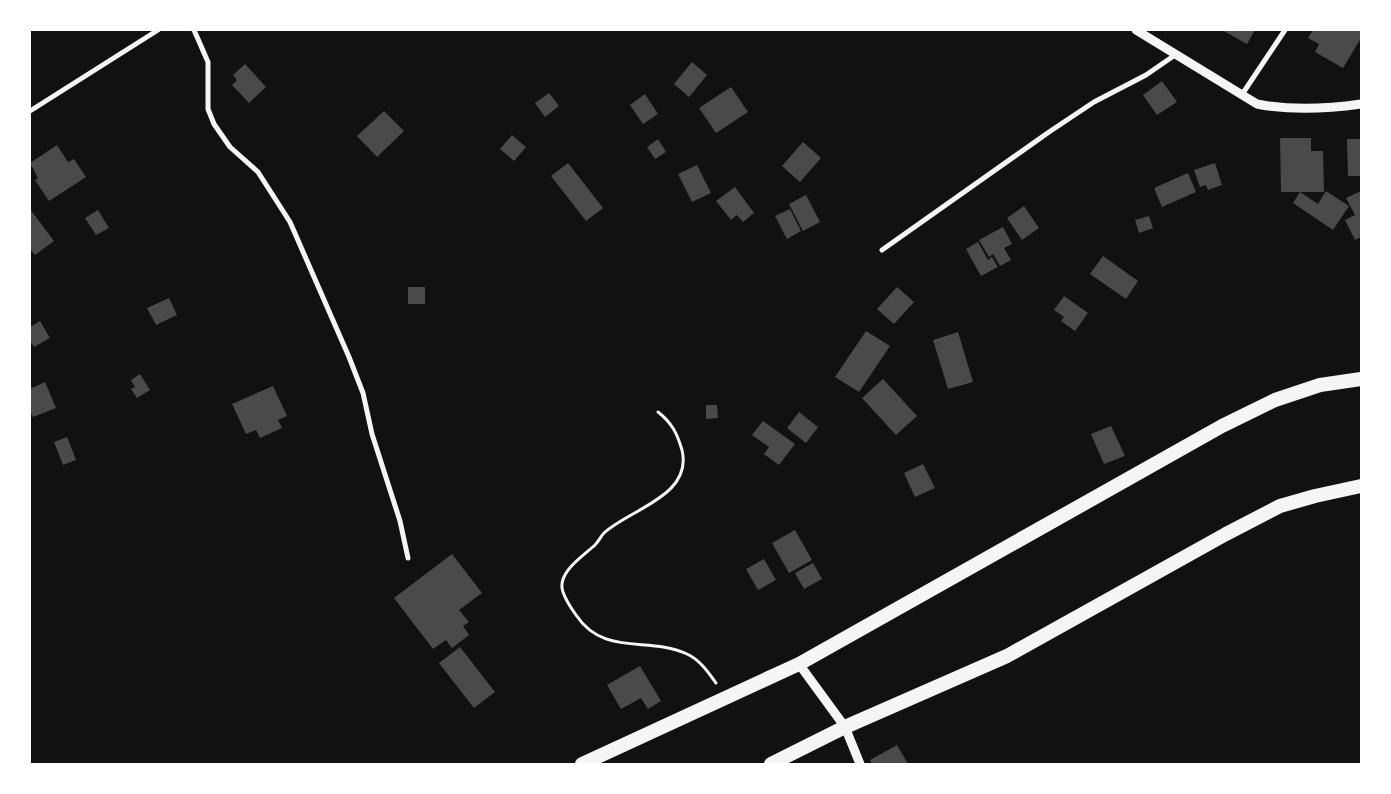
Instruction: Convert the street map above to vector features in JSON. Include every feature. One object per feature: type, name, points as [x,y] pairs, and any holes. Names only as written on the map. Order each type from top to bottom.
[{"type":"highway","points":[[582,764],[799,664],[1222,426],[1275,400],[1311,388],[1361,378]]},
{"type":"highway","points":[[771,764],[845,727],[1007,656],[1280,506],[1361,486]]},
{"type":"street","points":[[30,111],[158,30]]},
{"type":"street","points":[[194,30],[208,62],[208,109],[214,124],[230,147],[258,172],[290,222],[360,384],[372,434],[400,521],[408,558]]},
{"type":"street","points":[[1136,30],[1241,96],[1257,104],[1278,108],[1308,109],[1361,104]]},
{"type":"street","points":[[1241,96],[1284,30]]},
{"type":"street","points":[[882,250],[1094,102],[1146,75],[1175,55]]},
{"type":"street","points":[[799,664],[845,727],[860,764]]},
{"type":"path","points":[[658,412],[672,424],[679,440],[683,455],[679,477],[667,493],[605,533],[569,568],[562,582],[562,591],[579,620],[591,632],[606,641],[664,647],[686,654],[701,663],[728,697]]},
{"type":"building","points":[[1222,30],[1255,30],[1247,44]]},
{"type":"building","points":[[1313,30],[1361,30],[1361,38],[1343,68],[1315,52],[1319,44],[1308,38]]},
{"type":"building","points":[[692,62],[707,75],[689,97],[674,84]]},
{"type":"building","points":[[245,64],[266,87],[249,103],[232,85],[237,80],[233,75]]},
{"type":"building","points":[[1162,81],[1177,102],[1157,115],[1143,95]]},
{"type":"building","points":[[731,87],[748,112],[716,133],[699,108]]},
{"type":"building","points":[[549,93],[559,106],[545,117],[535,103]]},
{"type":"building","points":[[645,94],[658,114],[643,124],[630,105]]},
{"type":"building","points":[[384,111],[404,131],[377,157],[357,136]]},
{"type":"building","points":[[512,135],[526,147],[514,161],[500,149]]},
{"type":"building","points":[[1280,138],[1311,138],[1311,151],[1323,151],[1324,192],[1281,192]]},
{"type":"building","points":[[658,139],[666,152],[655,159],[647,147]]},
{"type":"building","points":[[1347,139],[1361,139],[1361,176],[1348,176]]},
{"type":"building","points":[[803,142],[821,158],[800,182],[782,166]]},
{"type":"building","points":[[57,145],[68,162],[74,159],[86,177],[49,201],[35,180],[38,178],[30,163]]},
{"type":"building","points":[[568,163],[603,208],[586,221],[551,176]]},
{"type":"building","points":[[1215,163],[1222,185],[1208,190],[1206,185],[1200,187],[1194,170]]},
{"type":"building","points":[[697,165],[711,193],[692,202],[678,174]]},
{"type":"building","points":[[1188,173],[1196,192],[1162,207],[1154,188]]},
{"type":"building","points":[[735,187],[754,213],[743,222],[737,215],[731,220],[716,201]]},
{"type":"building","points":[[1326,191],[1349,206],[1333,230],[1293,203],[1300,192],[1318,204]]},
{"type":"building","points":[[1361,191],[1361,237],[1355,240],[1345,220],[1355,215],[1346,198]]},
{"type":"building","points":[[806,195],[820,222],[803,231],[789,204]]},
{"type":"building","points":[[1024,206],[1039,228],[1022,240],[1007,218]]},
{"type":"building","points":[[30,209],[54,241],[35,255],[30,249]]},
{"type":"building","points":[[790,209],[801,231],[787,239],[775,216]]},
{"type":"building","points":[[98,210],[109,228],[96,235],[85,218]]},
{"type":"building","points":[[1149,216],[1153,228],[1139,233],[1135,220]]},
{"type":"building","points":[[1003,227],[1012,244],[1004,248],[1011,260],[1000,266],[993,254],[989,257],[979,240]]},
{"type":"building","points":[[978,242],[988,260],[992,257],[998,267],[981,276],[966,249]]},
{"type":"building","points":[[1103,256],[1138,281],[1126,299],[1090,274]]},
{"type":"building","points":[[408,287],[425,287],[425,304],[408,304]]},
{"type":"building","points":[[897,287],[914,302],[894,324],[877,309]]},
{"type":"building","points":[[1064,296],[1088,313],[1075,331],[1061,321],[1064,317],[1054,310]]},
{"type":"building","points":[[169,298],[177,315],[156,325],[147,308]]},
{"type":"building","points":[[40,321],[50,338],[34,347],[30,341],[30,327]]},
{"type":"building","points":[[866,331],[890,346],[859,392],[835,377]]},
{"type":"building","points":[[958,332],[973,382],[948,389],[933,340]]},
{"type":"building","points":[[140,374],[150,390],[137,398],[131,389],[135,387],[131,380]]},
{"type":"building","points":[[883,379],[917,416],[896,435],[862,398]]},
{"type":"building","points":[[45,382],[56,408],[33,417],[30,411],[30,389]]},
{"type":"building","points":[[273,386],[287,416],[278,420],[282,428],[260,438],[256,430],[246,434],[232,404]]},
{"type":"building","points":[[706,405],[717,405],[718,418],[706,419]]},
{"type":"building","points":[[799,412],[818,427],[806,443],[787,428]]},
{"type":"building","points":[[763,421],[795,444],[779,465],[764,454],[769,447],[752,435]]},
{"type":"building","points":[[1111,426],[1125,456],[1104,464],[1091,434]]},
{"type":"building","points":[[67,437],[76,460],[63,465],[54,442]]},
{"type":"building","points":[[923,464],[935,488],[915,497],[904,473]]},
{"type":"building","points":[[795,530],[812,560],[789,573],[772,543]]},
{"type":"building","points":[[452,554],[482,593],[459,610],[469,622],[463,626],[469,635],[452,648],[446,640],[433,649],[394,598]]},
{"type":"building","points":[[764,559],[776,580],[758,590],[746,569]]},
{"type":"building","points":[[813,563],[822,579],[804,589],[795,573]]},
{"type":"building","points":[[460,647],[495,692],[474,708],[439,663]]},
{"type":"building","points":[[640,666],[661,701],[648,709],[641,698],[621,709],[607,685]]},
{"type":"building","points":[[897,745],[908,764],[872,764],[870,760]]}]
